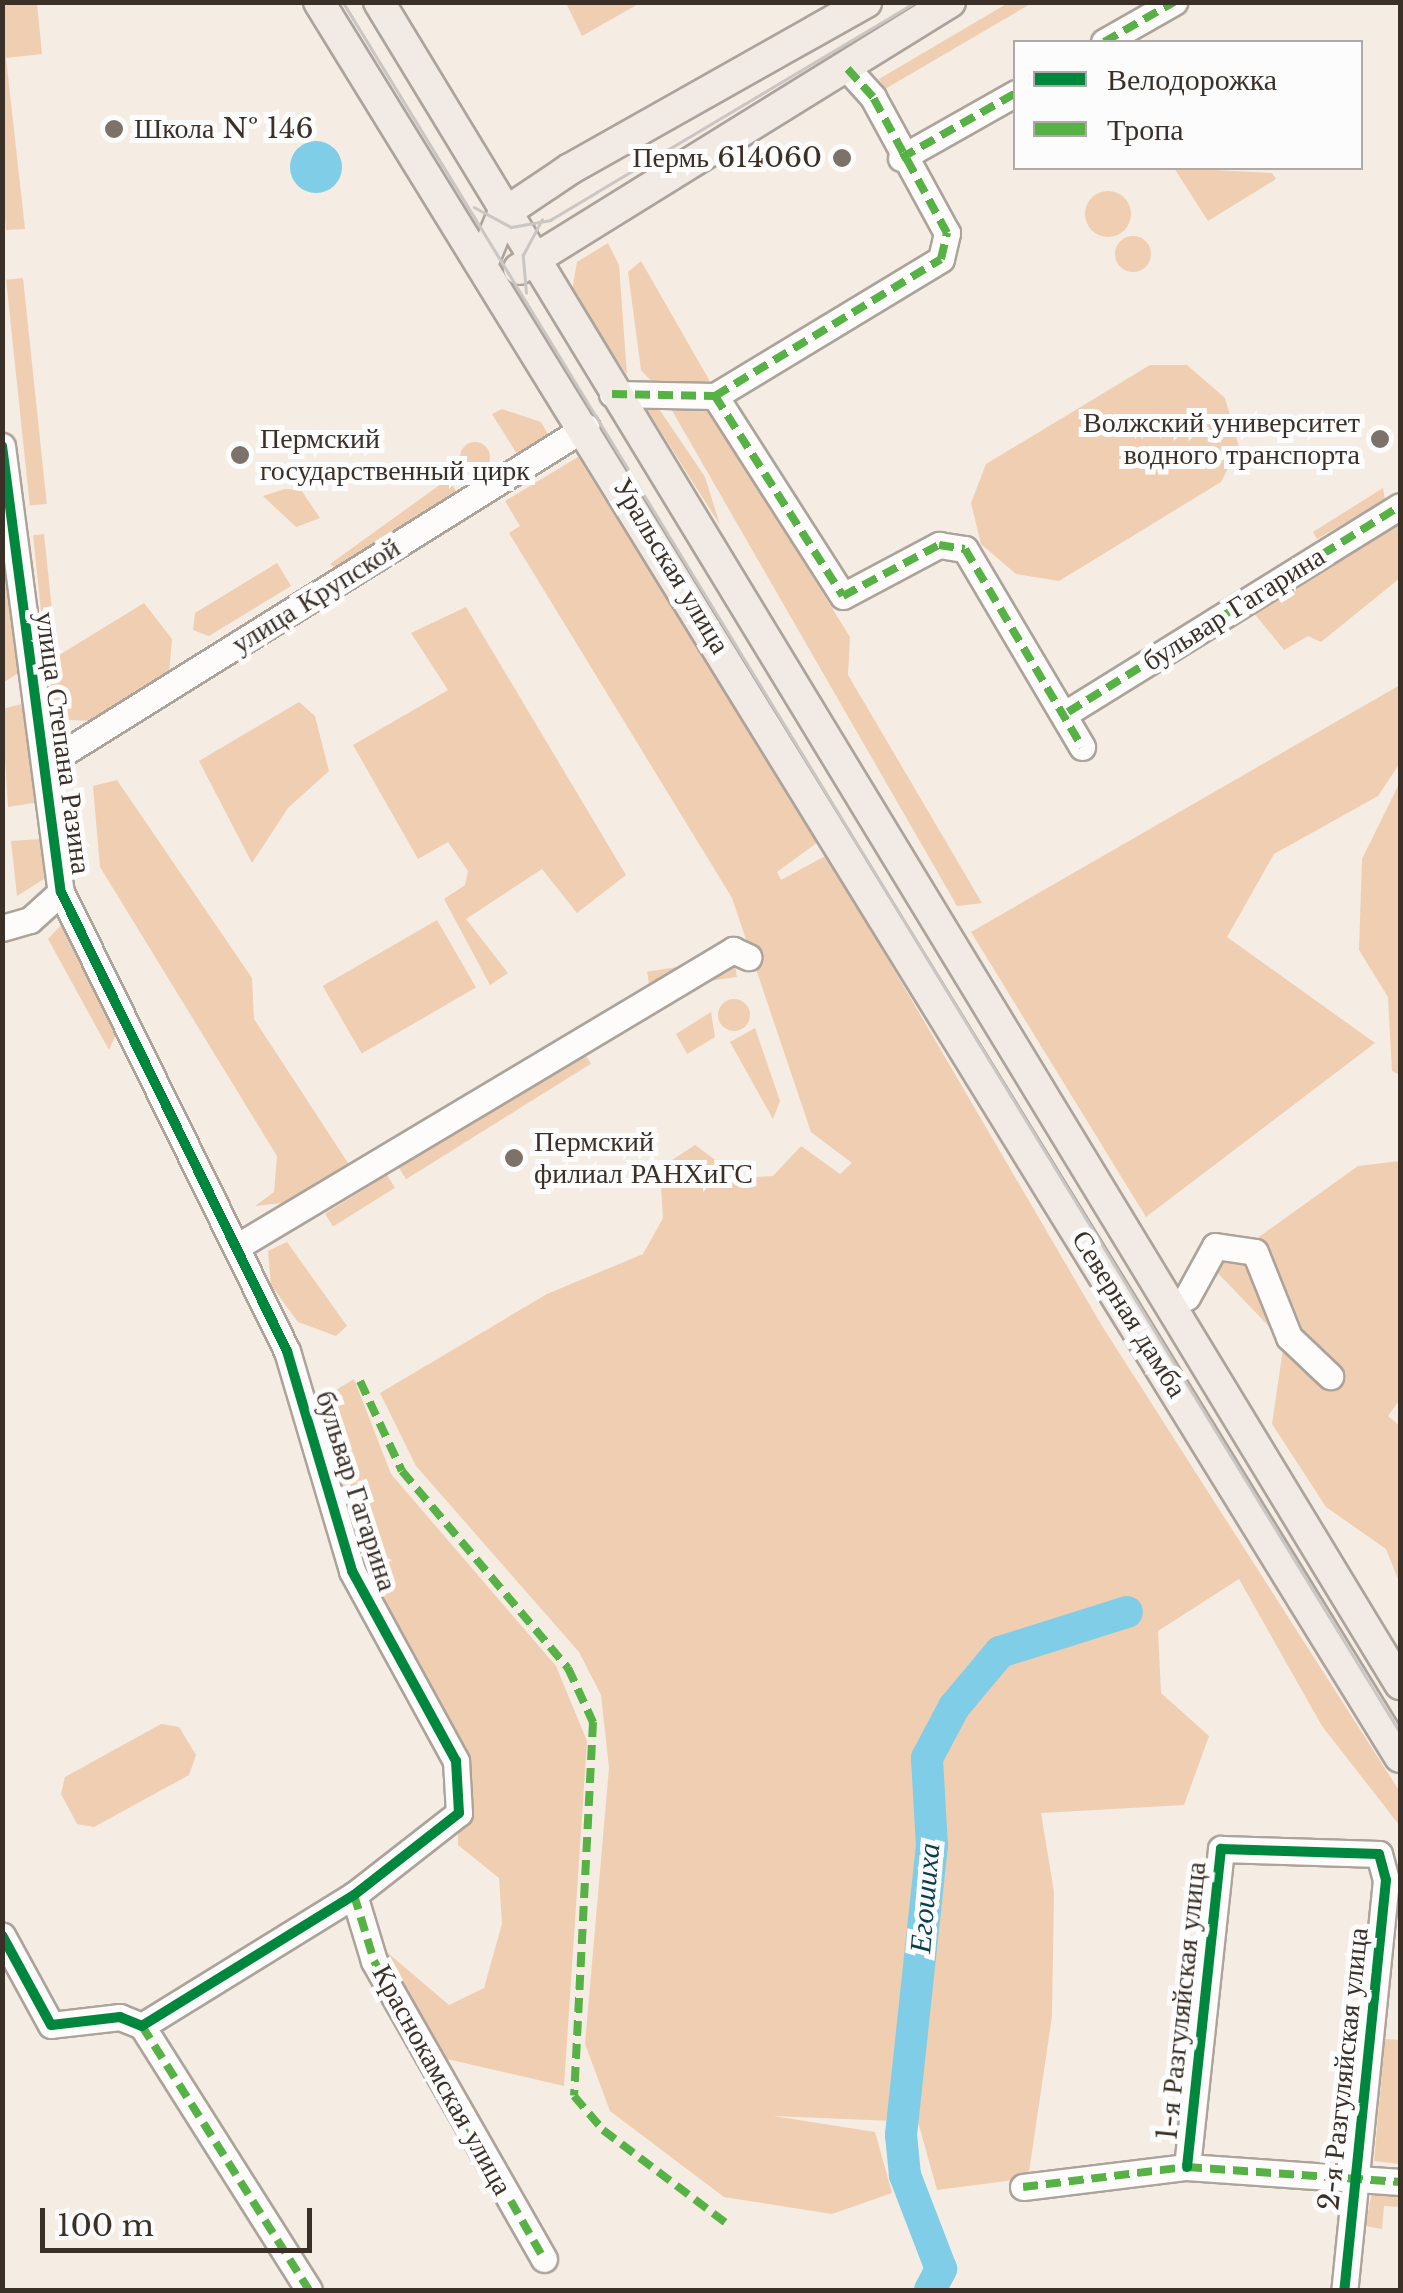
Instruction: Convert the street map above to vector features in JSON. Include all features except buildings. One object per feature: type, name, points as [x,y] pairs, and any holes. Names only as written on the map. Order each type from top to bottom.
[{"type":"main road","name":"Уральская улица","points":[[318,2],[426,186],[483,262],[857,871]]},
{"type":"main road","name":"Уральская улица","points":[[379,2],[612,394],[894,848]]},
{"type":"main road","points":[[866,2],[504,214],[483,262],[502,271],[535,266],[950,2]]},
{"type":"main road","name":"Северная дамба","points":[[894,848],[1400,1684]]},
{"type":"main road","name":"Северная дамба","points":[[857,871],[1400,1757]]},
{"type":"street","points":[[1108,40],[1174,2]]},
{"type":"street","points":[[612,394],[715,396],[941,259],[947,234],[901,158],[873,97],[844,66]]},
{"type":"street","points":[[901,158],[1013,95]]},
{"type":"street","points":[[715,396],[843,596],[939,545],[965,549],[1068,712],[1082,747]]},
{"type":"street","name":"улица Крупской","points":[[46,764],[586,427]]},
{"type":"street","name":"улица Степана Разина","points":[[2,446],[61,892],[238,1246]]},
{"type":"street","name":"бульвар Гагарина","points":[[1068,712],[1400,506]]},
{"type":"street","points":[[2,928],[30,920],[61,892]]},
{"type":"street","points":[[238,1246],[732,950],[748,958]]},
{"type":"street","name":"бульвар Гагарина","points":[[131,2021],[354,1896],[459,1813],[456,1761],[352,1571],[287,1351],[238,1246]]},
{"type":"street","points":[[1187,1297],[1215,1246],[1255,1252],[1289,1336],[1330,1376]]},
{"type":"street","name":"2-я Разгуляйская улица","points":[[1230,1845],[1379,1854],[1386,1880],[1344,2290]]},
{"type":"street","name":"1-я Разгуляйская улица","points":[[1187,2167],[1216,1860],[1230,1845]]},
{"type":"street","name":"Краснокамская улица","points":[[354,1896],[374,1961],[544,2259]]},
{"type":"street","points":[[2,1934],[51,2025],[131,2021],[309,2290]]},
{"type":"street","points":[[1023,2188],[1187,2167],[1400,2182]]},
{"type":"shaded area","points":[[2,3],[37,3],[42,54],[6,58],[25,229],[6,230]]},
{"type":"shaded area","points":[[566,3],[640,3],[582,36]]},
{"type":"shaded area","points":[[1008,3],[1032,3],[885,89],[879,79]]},
{"type":"shaded area","points":[[1175,170],[1272,173],[1276,179],[1208,221]]},
{"type":"shaded area","points":[[1108,191],[1124,198],[1131,214],[1124,230],[1108,237],[1092,230],[1085,214],[1092,198]]},
{"type":"shaded area","points":[[1133,236],[1146,241],[1151,254],[1146,267],[1133,272],[1120,267],[1115,254],[1120,241]]},
{"type":"shaded area","points":[[608,243],[619,265],[627,375],[572,291],[577,262]]},
{"type":"shaded area","points":[[641,261],[716,392],[659,389],[641,370],[628,272]]},
{"type":"shaded area","points":[[23,278],[47,504],[30,506],[6,280]]},
{"type":"shaded area","points":[[1150,365],[1187,365],[1225,398],[1239,447],[1221,482],[1059,581],[1016,574],[981,544],[971,503],[986,464]]},
{"type":"shaded area","points":[[653,400],[705,477],[720,525],[644,405]]},
{"type":"shaded area","points":[[666,400],[705,403],[850,637],[848,675],[982,903],[957,906]]},
{"type":"shaded area","points":[[502,409],[541,422],[549,436],[517,454],[492,414]]},
{"type":"shaded area","points":[[475,442],[486,446],[490,457],[486,468],[475,472],[464,468],[460,457],[464,446]]},
{"type":"shaded area","points":[[578,457],[818,842],[777,872],[781,880],[827,855],[1102,1326],[1400,1792],[1400,1826],[1322,1726],[1239,1579],[1158,1631],[1161,1693],[1209,1736],[1184,1805],[1041,1813],[1054,1892],[1052,2016],[1029,2172],[1014,2180],[937,2190],[918,2122],[773,2116],[875,2132],[892,2193],[832,2214],[724,2197],[610,2111],[585,2044],[609,1768],[601,1695],[579,1652],[416,1466],[380,1393],[547,1294],[643,1254],[663,1218],[660,1168],[695,1145],[740,1178],[773,1176],[801,1146],[840,1174],[852,1163],[811,1132],[732,898],[509,533],[520,526],[505,501]]},
{"type":"shaded area","points":[[448,479],[458,494],[337,569],[330,564]]},
{"type":"shaded area","points":[[1383,488],[1385,500],[1317,539],[1313,532]]},
{"type":"shaded area","points":[[285,489],[301,490],[320,518],[296,527],[263,496]]},
{"type":"shaded area","points":[[1400,521],[1400,578],[1321,642],[1308,636],[1284,650],[1253,612]]},
{"type":"shaded area","points":[[44,534],[55,634],[44,636],[33,535]]},
{"type":"shaded area","points":[[2,546],[20,672],[4,682],[2,682]]},
{"type":"shaded area","points":[[277,563],[291,586],[209,636],[193,630],[195,613]]},
{"type":"shaded area","points":[[144,603],[172,639],[169,674],[94,721],[68,720],[44,692],[38,668]]},
{"type":"shaded area","points":[[466,607],[626,875],[577,913],[542,869],[466,919],[508,973],[490,985],[444,899],[465,885],[468,871],[448,842],[418,859],[353,745],[448,690],[411,633]]},
{"type":"shaded area","points":[[1400,685],[1400,763],[1378,796],[1274,854],[1227,937],[1375,1043],[1146,1217],[971,932]]},
{"type":"shaded area","points":[[299,702],[315,716],[329,771],[288,808],[252,863],[199,761]]},
{"type":"shaded area","points":[[22,704],[39,802],[8,807],[2,709]]},
{"type":"shaded area","points":[[117,780],[252,978],[254,1019],[348,1163],[291,1202],[255,1206],[274,1192],[277,1156],[100,867],[93,786]]},
{"type":"shaded area","points":[[1400,782],[1400,1075],[1392,1071],[1388,997],[1359,950],[1362,859]]},
{"type":"shaded area","points":[[41,839],[44,879],[17,896],[11,841]]},
{"type":"shaded area","points":[[437,920],[476,988],[362,1054],[323,986]]},
{"type":"shaded area","points":[[64,922],[122,1021],[109,1050],[48,939]]},
{"type":"shaded area","points":[[734,958],[737,977],[650,991],[647,972]]},
{"type":"shaded area","points":[[734,999],[745,1004],[750,1015],[745,1026],[734,1031],[723,1026],[718,1015],[723,1004]]},
{"type":"shaded area","points":[[711,1012],[715,1037],[687,1054],[676,1034]]},
{"type":"shaded area","points":[[755,1028],[780,1101],[773,1119],[730,1042]]},
{"type":"shaded area","points":[[583,1051],[591,1064],[406,1179],[398,1167]]},
{"type":"shaded area","points":[[1400,1161],[1400,1399],[1388,1416],[1400,1426],[1400,1584],[1386,1549],[1326,1507],[1272,1424],[1284,1342],[1214,1269],[1358,1166]]},
{"type":"shaded area","points":[[387,1175],[395,1188],[333,1226],[325,1214]]},
{"type":"shaded area","points":[[287,1242],[347,1326],[336,1336],[298,1322],[271,1285],[268,1251]]},
{"type":"shaded area","points":[[354,1379],[391,1474],[556,1666],[587,1741],[564,2086],[425,2054],[382,1948],[449,2005],[484,1988],[502,1924],[499,1878],[458,1845],[456,1761],[352,1571],[319,1400]]},
{"type":"shaded area","points":[[161,1724],[179,1727],[196,1755],[189,1775],[94,1827],[77,1824],[61,1794],[65,1777]]},
{"type":"shaded area","points":[[1385,2039],[1400,2040],[1400,2164],[1374,2161]]},
{"type":"shaded area","points":[[1400,2186],[1400,2207],[1384,2206],[1382,2229],[1365,2226],[1373,2188]]},
{"type":"water","points":[[316,141],[334,149],[342,167],[334,185],[316,193],[298,185],[290,167],[298,149]]},
{"type":"waterway","name":"Егошиха","points":[[930,2290],[941,2269],[905,2175],[901,2135],[932,1846],[927,1758],[954,1707],[1000,1652],[1127,1612]]},
{"type":"tram line","points":[[343,2],[1400,1732]]},
{"type":"tram line","points":[[474,207],[511,227],[550,220],[916,2]]},
{"type":"tram line","points":[[526,293],[523,255],[542,220]]},
{"type":"marked path","points":[[1108,40],[1174,2]]},
{"type":"marked path","points":[[612,394],[715,396],[941,259],[947,233],[873,97],[844,65]]},
{"type":"marked path","points":[[901,158],[1013,95]]},
{"type":"marked path","points":[[715,396],[843,596],[939,545],[965,549],[1082,747]]},
{"type":"marked path","points":[[1068,712],[1400,506]]},
{"type":"marked path","points":[[360,1381],[402,1471],[568,1668],[593,1722],[574,2096],[603,2130],[730,2226]]},
{"type":"marked path","points":[[354,1895],[374,1961],[544,2259]]},
{"type":"marked path","points":[[142,2026],[309,2290]]},
{"type":"marked path","points":[[1023,2187],[1187,2167],[1400,2182]]},
{"type":"cycle path","points":[[2,446],[61,892],[287,1351],[352,1571],[456,1761],[459,1813],[354,1895],[142,2026],[120,2017],[51,2025],[2,1935]]},
{"type":"cycle path","points":[[1187,2167],[1221,1849],[1379,1854],[1386,1880],[1344,2290]]},
{"type":"place","name":"Школа № 146","points":[[114,129]]},
{"type":"place","name":"Пермь 614060","points":[[842,158]]},
{"type":"place","name":"Волжский университет водного транспорта","points":[[1380,439]]},
{"type":"place","name":"Пермский государственный цирк","points":[[240,455]]},
{"type":"place","name":"Пермский филиал РАНХиГС","points":[[514,1158]]}]
